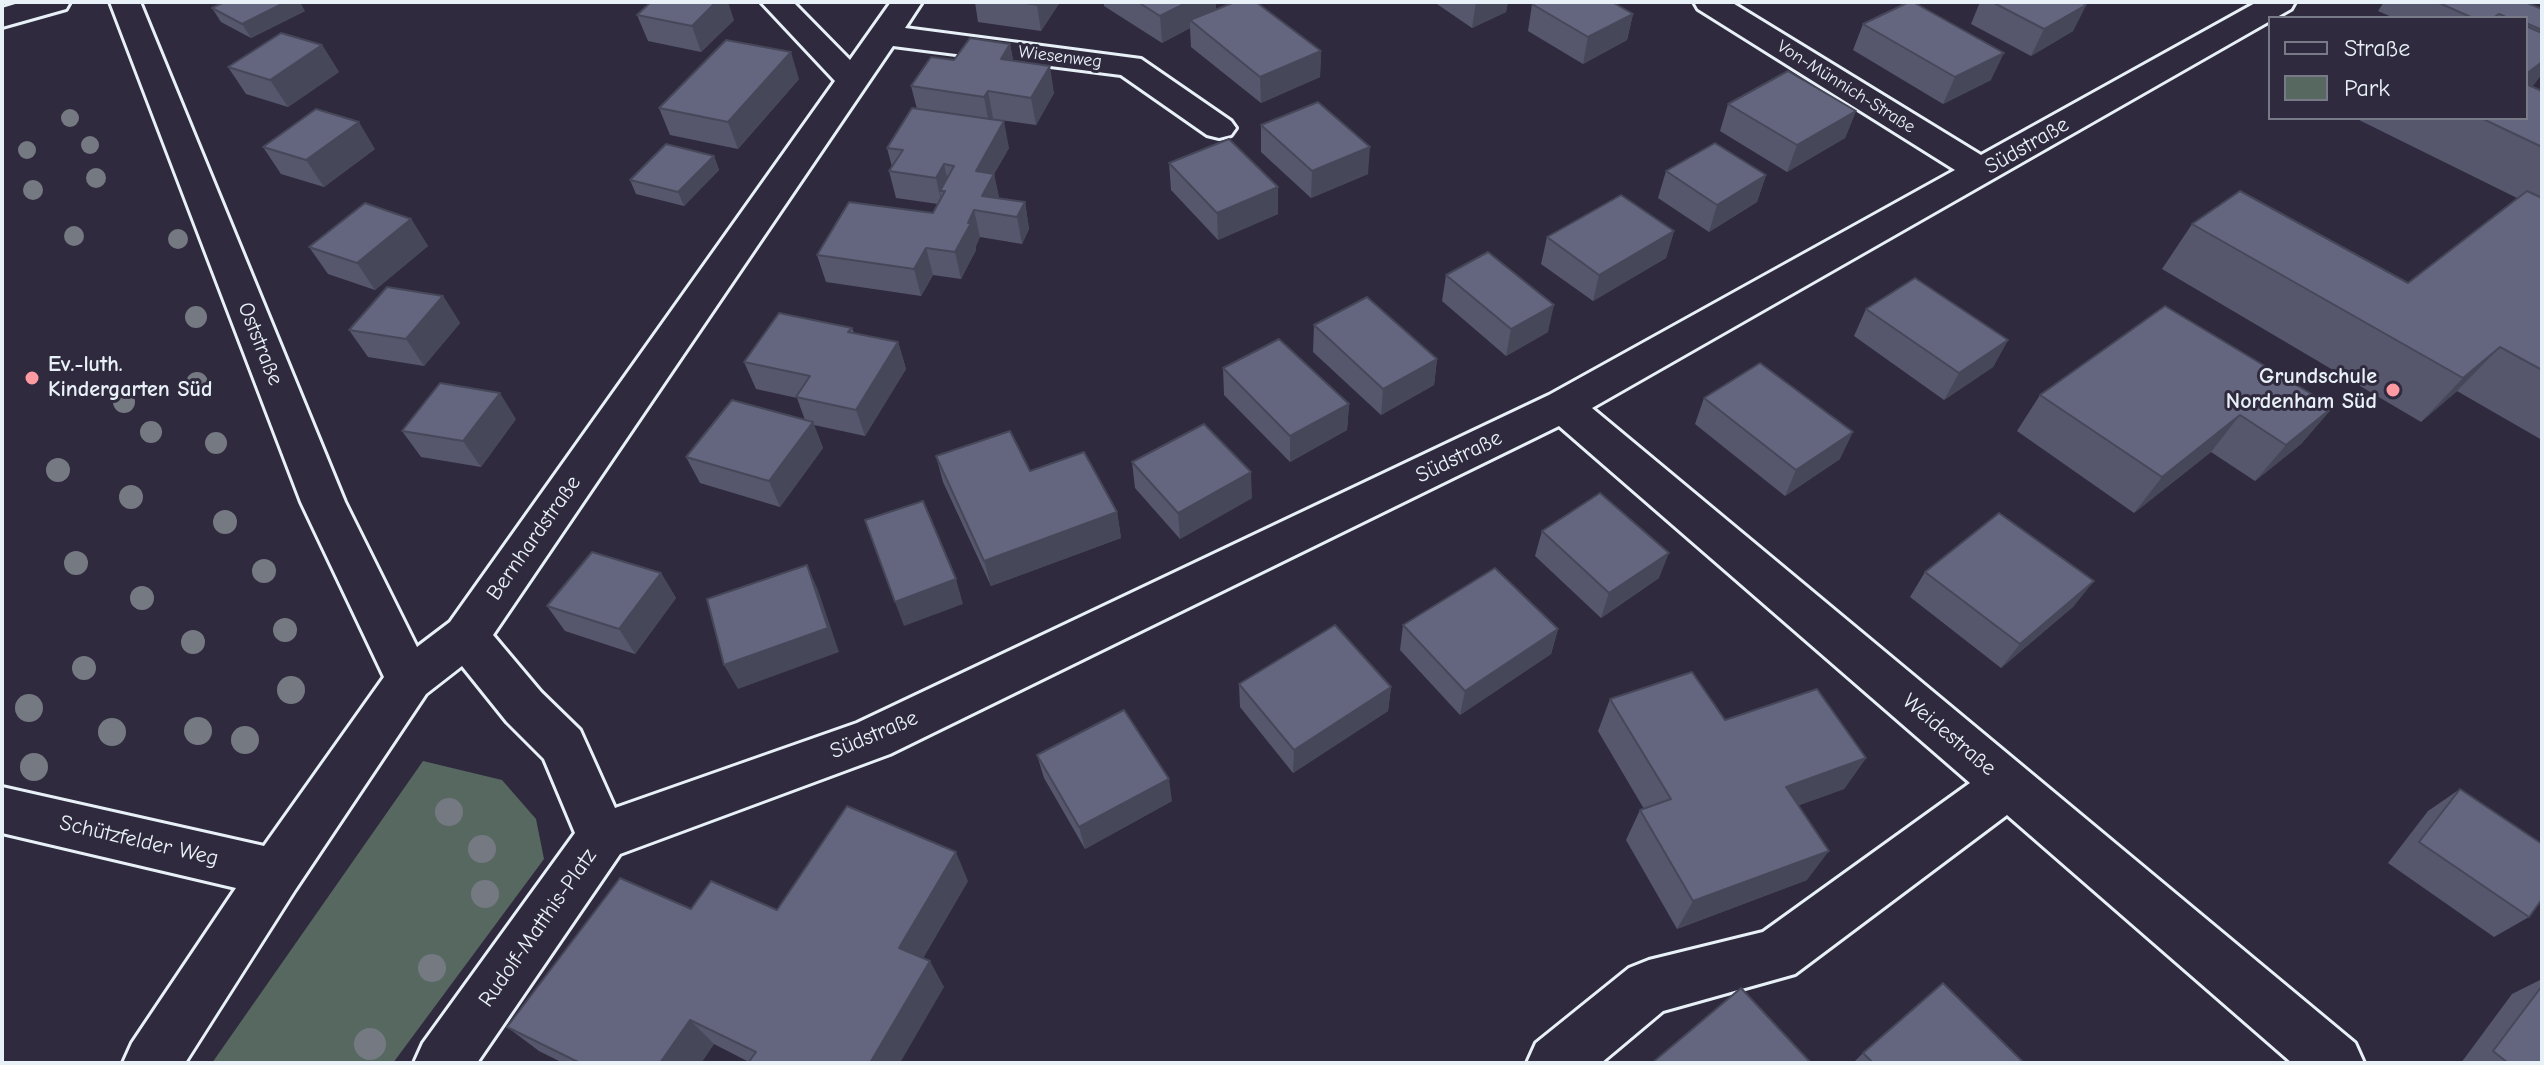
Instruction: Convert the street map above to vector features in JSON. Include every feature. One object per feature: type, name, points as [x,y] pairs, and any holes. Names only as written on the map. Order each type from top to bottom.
[{"type":"street","points":[[2,18],[55,2]]},
{"type":"street","name":"Oststraße","points":[[125,2],[323,502],[409,680]]},
{"type":"street","points":[[776,2],[851,79]]},
{"type":"street","name":"Von-Münnich-Straße","points":[[1709,2],[1983,172]]},
{"type":"street","name":"Südstraße","points":[[602,837],[873,739],[1563,406],[2280,2]]},
{"type":"street","name":"Bernhardstraße","points":[[152,1063],[276,873],[409,680],[466,636],[895,18]]},
{"type":"street","name":"Wiesenweg","points":[[895,18],[1130,66],[1219,128]]},
{"type":"street","name":"Weidestraße","points":[[1563,406],[2335,1063]]},
{"type":"street","name":"Rudolf-Matthis-Platz","points":[[443,1063],[602,837],[563,745],[524,707],[466,636]]},
{"type":"street","points":[[1556,1063],[1649,987],[1776,955],[2008,785]]},
{"type":"street","name":"Schützfelder Weg","points":[[2,810],[276,873]]},
{"type":"green space","points":[[423,761],[502,780],[536,819],[544,859],[393,1063],[212,1063]]},
{"type":"building","points":[[224,2],[286,2],[242,24],[212,8]]},
{"type":"building","points":[[651,2],[716,2],[692,26],[637,15]]},
{"type":"building","points":[[1138,2],[1188,2],[1160,16]]},
{"type":"building","points":[[1235,2],[1256,2],[1321,51],[1260,77],[1190,20]]},
{"type":"building","points":[[1612,2],[1633,14],[1588,37],[1532,4]]},
{"type":"building","points":[[1909,2],[2004,53],[1955,77],[1863,24]]},
{"type":"building","points":[[1992,2],[2081,2],[2086,5],[2044,29]]},
{"type":"building","points":[[2437,2],[2525,2],[2542,9],[2542,30],[2528,24],[2528,16],[2468,16]]},
{"type":"building","points":[[2528,27],[2542,33],[2542,62],[2528,72]]},
{"type":"building","points":[[281,33],[322,45],[270,80],[228,67]]},
{"type":"building","points":[[970,38],[1010,44],[1001,59],[1050,66],[1031,98],[988,91],[984,97],[911,86],[931,57],[954,60]]},
{"type":"building","points":[[726,40],[791,52],[728,122],[659,108]]},
{"type":"building","points":[[1788,71],[1856,111],[1797,145],[1728,104]]},
{"type":"building","points":[[2528,85],[2542,91],[2542,147],[2485,120],[2528,120]]},
{"type":"building","points":[[1318,102],[1370,147],[1312,171],[1261,125]]},
{"type":"building","points":[[912,108],[1004,121],[976,171],[994,174],[982,196],[1025,202],[1017,217],[974,210],[968,223],[971,223],[955,252],[926,248],[914,269],[817,255],[849,202],[933,213],[945,191],[940,191],[954,166],[944,164],[936,178],[889,171],[903,150],[887,148]]},
{"type":"building","points":[[316,109],[359,122],[306,160],[263,147]]},
{"type":"building","points":[[1229,139],[1278,187],[1217,213],[1169,163]]},
{"type":"building","points":[[1715,143],[1766,175],[1717,205],[1666,171]]},
{"type":"building","points":[[666,144],[714,156],[678,192],[630,180]]},
{"type":"building","points":[[2240,191],[2408,283],[2527,191],[2542,198],[2542,370],[2500,347],[2463,378],[2192,224]]},
{"type":"building","points":[[1621,195],[1674,231],[1599,275],[1547,237]]},
{"type":"building","points":[[365,203],[411,219],[357,263],[309,247]]},
{"type":"building","points":[[1488,252],[1554,305],[1511,329],[1446,275]]},
{"type":"building","points":[[1915,278],[2008,340],[1959,373],[1866,309]]},
{"type":"building","points":[[387,287],[443,296],[406,339],[349,330]]},
{"type":"building","points":[[1367,297],[1437,359],[1383,389],[1314,325]]},
{"type":"building","points":[[2165,306],[2333,407],[2286,445],[2240,415],[2162,477],[2040,395]]},
{"type":"building","points":[[779,313],[852,328],[848,332],[898,342],[856,410],[796,397],[810,376],[744,362]]},
{"type":"building","points":[[1279,339],[1349,404],[1290,436],[1223,368]]},
{"type":"building","points":[[1760,363],[1853,432],[1796,470],[1704,398]]},
{"type":"building","points":[[440,383],[500,393],[463,441],[402,431]]},
{"type":"building","points":[[732,400],[813,422],[769,481],[686,457]]},
{"type":"building","points":[[1204,424],[1251,472],[1178,513],[1132,462]]},
{"type":"building","points":[[1010,431],[1030,471],[1084,452],[1117,512],[984,561],[936,456]]},
{"type":"building","points":[[1600,493],[1669,553],[1609,593],[1542,531]]},
{"type":"building","points":[[923,501],[956,579],[895,602],[865,520]]},
{"type":"building","points":[[1999,513],[2094,581],[2020,644],[1925,572]]},
{"type":"building","points":[[592,552],[661,573],[619,629],[547,606]]},
{"type":"building","points":[[807,565],[828,628],[724,665],[707,599]]},
{"type":"building","points":[[1495,568],[1558,629],[1465,691],[1403,625]]},
{"type":"building","points":[[1335,625],[1391,687],[1294,750],[1239,684]]},
{"type":"building","points":[[1692,672],[1725,720],[1817,689],[1866,758],[1786,787],[1829,851],[1693,901],[1640,810],[1671,799],[1610,699]]},
{"type":"building","points":[[1124,710],[1169,779],[1079,827],[1037,755]]},
{"type":"building","points":[[2460,789],[2542,844],[2542,899],[2529,917],[2419,842]]},
{"type":"building","points":[[847,806],[956,852],[899,948],[930,961],[870,1063],[748,1063],[756,1052],[690,1020],[660,1063],[580,1063],[507,1027],[620,878],[691,909],[711,881],[777,910]]},
{"type":"building","points":[[1943,983],[2024,1063],[1873,1063],[1863,1053]]},
{"type":"building","points":[[2542,986],[2542,1063],[2508,1063],[2493,1051]]},
{"type":"building","points":[[1741,988],[1811,1063],[1652,1063]]},
{"type":"place","name":"Ev.-luth. Kindergarten Süd","points":[[32,378]]},
{"type":"place","name":"Grundschule Nordenham Süd","points":[[2393,390]]}]
